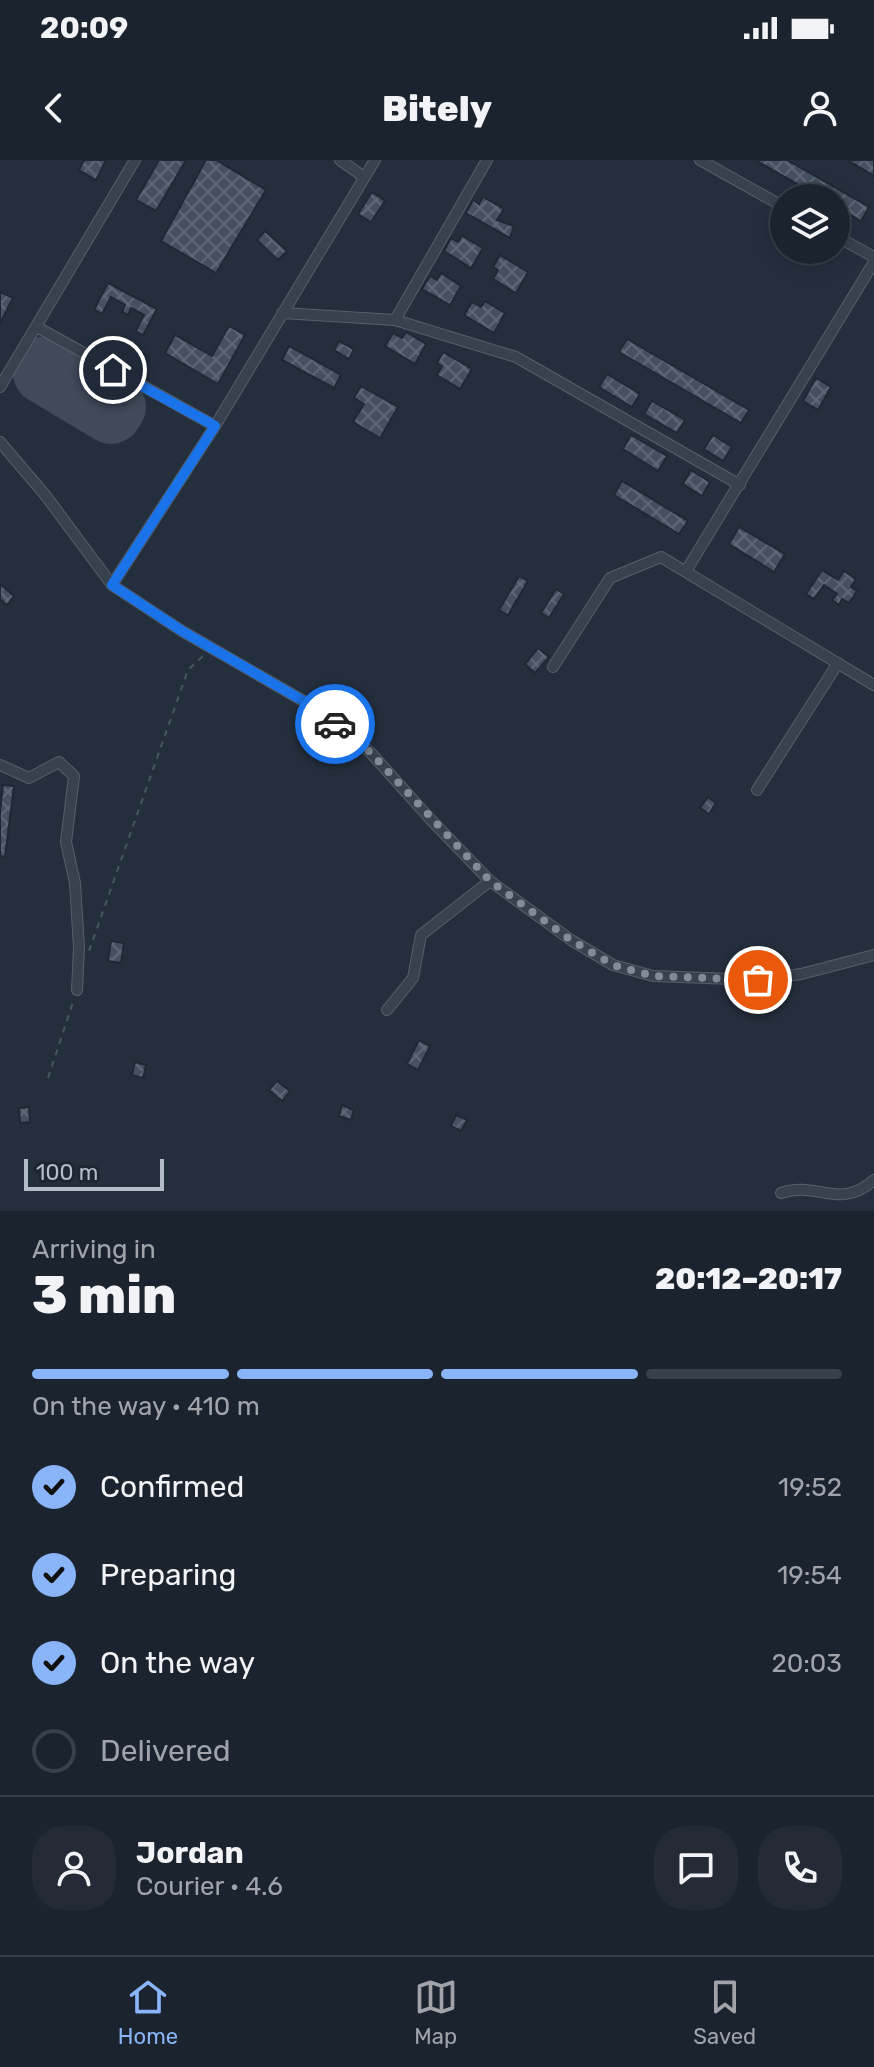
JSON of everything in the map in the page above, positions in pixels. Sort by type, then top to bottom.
[{"type":"street","points":[[0,387],[135,160]]},
{"type":"street","points":[[340,160],[364,177]]},
{"type":"street","points":[[112,585],[215,426],[375,160]]},
{"type":"street","points":[[395,320],[487,160]]},
{"type":"street","points":[[700,160],[770,199]]},
{"type":"street","points":[[686,571],[874,260],[850,245]]},
{"type":"street","points":[[282,313],[395,320],[516,357],[740,485]]},
{"type":"street","points":[[37,327],[215,426]]},
{"type":"street","points":[[0,442],[46,496],[112,585],[314,707],[370,752],[490,881],[571,940],[613,965],[653,976],[758,980],[801,974],[874,955]]},
{"type":"street","points":[[553,667],[610,578],[661,557],[874,685]]},
{"type":"street","points":[[757,790],[838,663]]},
{"type":"street","points":[[0,765],[29,778],[59,762],[74,776],[66,842],[75,883],[79,948],[77,990]]},
{"type":"street","points":[[387,1010],[413,978],[421,935],[490,881]]},
{"type":"street","points":[[781,1193],[798,1188],[838,1197],[868,1187],[874,1180]]},
{"type":"path","points":[[90,951],[188,670],[212,648]]},
{"type":"path","points":[[48,1078],[77,990]]},
{"type":"building","points":[[84,160],[106,160],[96,180],[79,170]]},
{"type":"building","points":[[159,160],[186,160],[156,211],[136,200]]},
{"type":"building","points":[[206,160],[216,160],[266,190],[216,273],[161,241]]},
{"type":"building","points":[[755,160],[787,160],[829,184],[797,184]]},
{"type":"building","points":[[847,160],[874,160],[874,176]]},
{"type":"building","points":[[372,192],[385,201],[371,222],[358,214]]},
{"type":"building","points":[[850,196],[869,207],[861,221],[850,214]]},
{"type":"building","points":[[483,197],[504,209],[497,220],[514,226],[510,238],[466,213],[473,200],[479,204]]},
{"type":"building","points":[[265,231],[287,251],[278,260],[257,240]]},
{"type":"building","points":[[462,236],[483,248],[471,268],[444,251],[451,238],[458,242]]},
{"type":"building","points":[[500,255],[528,272],[516,293],[493,279],[498,270],[493,267]]},
{"type":"building","points":[[441,273],[461,286],[450,305],[422,289],[430,276],[437,280]]},
{"type":"building","points":[[108,283],[157,309],[143,335],[136,331],[144,315],[131,308],[128,315],[122,312],[125,305],[111,297],[102,314],[94,310]]},
{"type":"building","points":[[0,292],[13,298],[0,323]]},
{"type":"building","points":[[485,301],[505,313],[494,333],[464,315],[472,302],[481,307]]},
{"type":"building","points":[[229,326],[245,335],[218,384],[165,353],[175,335],[212,356]]},
{"type":"building","points":[[406,332],[426,344],[415,364],[385,346],[393,333],[402,338]]},
{"type":"building","points":[[627,339],[749,410],[741,423],[619,352]]},
{"type":"building","points":[[339,341],[354,349],[349,359],[334,350]]},
{"type":"building","points":[[289,346],[341,375],[334,388],[282,360]]},
{"type":"building","points":[[443,352],[472,369],[460,389],[437,375],[442,366],[437,363]]},
{"type":"building","points":[[607,374],[640,394],[632,407],[599,387]]},
{"type":"building","points":[[816,378],[831,387],[818,410],[803,401]]},
{"type":"building","points":[[361,386],[398,407],[380,438],[353,422],[364,404],[354,398]]},
{"type":"building","points":[[652,401],[685,420],[677,433],[644,414]]},
{"type":"building","points":[[631,435],[667,456],[658,471],[623,449]]},
{"type":"building","points":[[713,435],[732,447],[723,461],[704,449]]},
{"type":"building","points":[[691,470],[710,482],[702,496],[683,484]]},
{"type":"building","points":[[622,481],[688,521],[679,534],[614,495]]},
{"type":"building","points":[[739,527],[785,554],[774,572],[729,544]]},
{"type":"building","points":[[822,570],[838,580],[844,571],[856,579],[851,587],[857,591],[849,603],[842,599],[839,605],[832,600],[837,594],[824,585],[814,599],[806,594]]},
{"type":"building","points":[[519,576],[528,581],[508,615],[499,610]]},
{"type":"building","points":[[0,584],[14,596],[7,605],[0,599]]},
{"type":"building","points":[[556,589],[564,594],[549,618],[541,613]]},
{"type":"building","points":[[538,648],[549,657],[535,673],[525,664]]},
{"type":"building","points":[[3,785],[14,786],[5,857],[0,856]]},
{"type":"building","points":[[708,797],[716,803],[709,814],[700,808]]},
{"type":"building","points":[[111,941],[124,943],[121,963],[108,961]]},
{"type":"building","points":[[419,1040],[430,1046],[418,1070],[407,1064]]},
{"type":"building","points":[[135,1062],[146,1065],[143,1078],[132,1075]]},
{"type":"building","points":[[277,1081],[290,1091],[282,1101],[269,1090]]},
{"type":"building","points":[[342,1105],[354,1110],[351,1120],[339,1116]]},
{"type":"building","points":[[29,1107],[30,1122],[20,1123],[19,1108]]},
{"type":"building","points":[[456,1115],[467,1120],[461,1131],[451,1126]]},
{"type":"runway","points":[[47,367],[115,407],[111,413],[44,373],[47,367]]},
{"type":"way so far","points":[[335,724],[370,752],[490,881],[571,940],[613,965],[653,976],[758,980]]},
{"type":"route","points":[[113,370],[215,426],[112,585],[182,631],[314,707],[335,724]]}]
